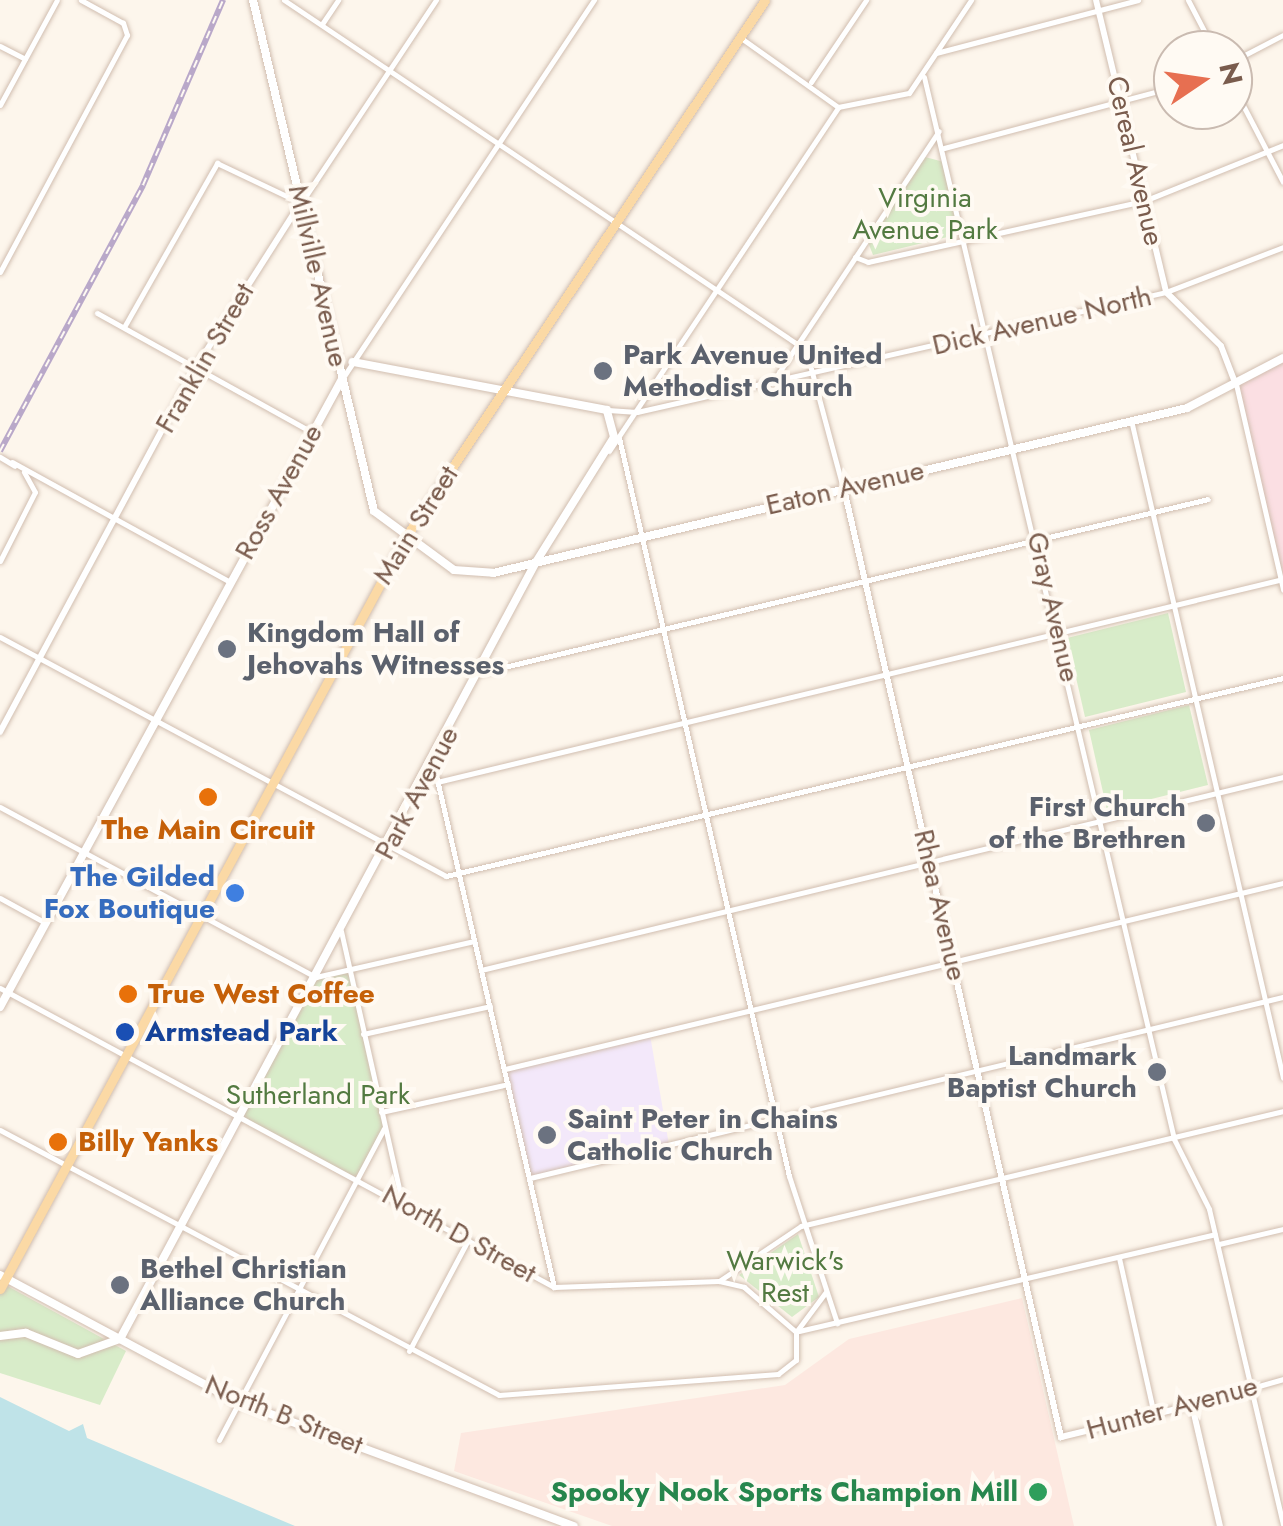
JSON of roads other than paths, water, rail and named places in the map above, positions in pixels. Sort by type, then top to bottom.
[{"type":"main road","name":"Millville Avenue","points":[[253,0],[374,511],[405,538]]},
{"type":"main road","name":"Main Street","points":[[0,1288],[2,1276],[66,1166],[405,538],[765,0]]},
{"type":"main road","name":"Eaton Avenue","points":[[405,538],[459,571],[536,562],[1188,408],[1283,358]]},
{"type":"main road","name":"Dick Avenue North","points":[[352,362],[606,410]]},
{"type":"main road","name":"Ross Avenue","points":[[0,1007],[4,990],[342,379]]},
{"type":"main road","points":[[606,410],[610,452]]},
{"type":"main road","name":"Park Avenue","points":[[120,1339],[388,848],[536,562],[610,452]]},
{"type":"main road","name":"North B Street","points":[[2,1276],[238,1402],[574,1526]]},
{"type":"main road","points":[[0,1336],[26,1332],[78,1354],[120,1339]]},
{"type":"street","points":[[0,105],[57,0]]},
{"type":"street","points":[[0,272],[2,261],[128,28],[82,0]]},
{"type":"street","points":[[284,0],[795,343],[817,373]]},
{"type":"street","points":[[322,24],[338,0]]},
{"type":"street","name":"Franklin Street","points":[[0,732],[196,367],[436,0]]},
{"type":"street","name":"Ross Avenue","points":[[342,379],[594,0]]},
{"type":"street","points":[[810,82],[866,0]]},
{"type":"street","points":[[741,38],[810,82],[838,106],[909,92],[924,77],[932,53],[971,0]]},
{"type":"street","name":"Cereal Avenue","points":[[1096,0],[1166,292]]},
{"type":"street","points":[[932,53],[1100,16],[1138,0]]},
{"type":"street","points":[[1188,0],[1204,30]]},
{"type":"street","points":[[1253,50],[1283,35]]},
{"type":"street","points":[[0,46],[25,60]]},
{"type":"street","name":"Gray Avenue","points":[[924,77],[1038,540],[1174,1139],[1218,1244],[1283,1524]]},
{"type":"street","points":[[944,148],[1123,106],[1153,95]]},
{"type":"street","name":"Park Avenue","points":[[610,452],[838,106]]},
{"type":"street","points":[[1253,125],[1283,182]]},
{"type":"street","points":[[772,383],[939,131]]},
{"type":"street","points":[[855,257],[966,241],[1144,201],[1283,145]]},
{"type":"street","points":[[124,327],[217,163],[300,204]]},
{"type":"street","name":"Dick Avenue North","points":[[606,410],[637,412],[1166,292],[1283,246]]},
{"type":"street","points":[[1166,292],[1221,346],[1236,383],[1283,590]]},
{"type":"street","points":[[97,313],[312,432]]},
{"type":"street","name":"Rhea Avenue","points":[[817,373],[1062,1437]]},
{"type":"street","points":[[1131,420],[1283,1078]]},
{"type":"street","points":[[619,438],[801,1226],[836,1323]]},
{"type":"street","points":[[0,457],[33,482],[0,561]]},
{"type":"street","points":[[12,462],[230,582]]},
{"type":"street","points":[[479,673],[664,632],[1208,499]]},
{"type":"street","points":[[437,782],[1282,580]]},
{"type":"street","points":[[0,637],[437,874],[459,874],[1283,678]]},
{"type":"street","points":[[433,762],[554,1287]]},
{"type":"street","points":[[481,970],[1283,777]]},
{"type":"street","points":[[0,806],[316,976],[474,941]]},
{"type":"street","points":[[505,1069],[1283,883]]},
{"type":"street","points":[[0,898],[44,922]]},
{"type":"street","points":[[341,931],[402,1202]]},
{"type":"street","name":"North D Street","points":[[4,990],[554,1287],[720,1281],[744,1287],[796,1332]]},
{"type":"street","points":[[530,1178],[978,1070],[1150,1033],[1283,997]]},
{"type":"street","points":[[363,1034],[490,1006]]},
{"type":"street","points":[[380,1112],[508,1084]]},
{"type":"street","points":[[720,1281],[801,1226],[1283,1111]]},
{"type":"street","points":[[218,1440],[384,1129]]},
{"type":"street","points":[[0,1130],[490,1393],[534,1396],[752,1382],[790,1368],[796,1332],[824,1292]]},
{"type":"street","points":[[1218,1244],[1283,1229]]},
{"type":"street","points":[[796,1332],[1215,1234]]},
{"type":"street","points":[[409,1351],[468,1240]]},
{"type":"street","points":[[1118,1258],[1154,1414]]},
{"type":"street","name":"Hunter Avenue","points":[[1062,1437],[1283,1379]]},
{"type":"street","points":[[1192,1405],[1220,1526]]},
{"type":"water","points":[[0,1397],[69,1431],[83,1424],[87,1438],[295,1526],[0,1526]]},
{"type":"railway","points":[[0,451],[143,185],[223,0]]},
{"type":"place","name":"Park Avenue United Methodist Church","points":[[603,371]]},
{"type":"place","name":"Kingdom Hall of Jehovahs Witnesses","points":[[227,649]]},
{"type":"place","name":"The Main Circuit","points":[[208,797]]},
{"type":"place","name":"First Church of the Brethren","points":[[1206,823]]},
{"type":"place","name":"The Gilded Fox Boutique","points":[[235,893]]},
{"type":"place","name":"True West Coffee","points":[[128,994]]},
{"type":"place","name":"Armstead Park","points":[[125,1032]]},
{"type":"place","name":"Landmark Baptist Church","points":[[1157,1072]]},
{"type":"place","name":"Saint Peter in Chains Catholic Church","points":[[547,1135]]},
{"type":"place","name":"Billy Yanks","points":[[58,1142]]},
{"type":"place","name":"Bethel Christian Alliance Church","points":[[120,1285]]},
{"type":"place","name":"Spooky Nook Sports Champion Mill","points":[[1038,1492]]},
{"type":"park label","name":"Virginia Avenue Park","points":[[925,214]]},
{"type":"park label","name":"Sutherland Park","points":[[318,1095]]},
{"type":"park label","name":"Warwick's Rest","points":[[785,1277]]}]
